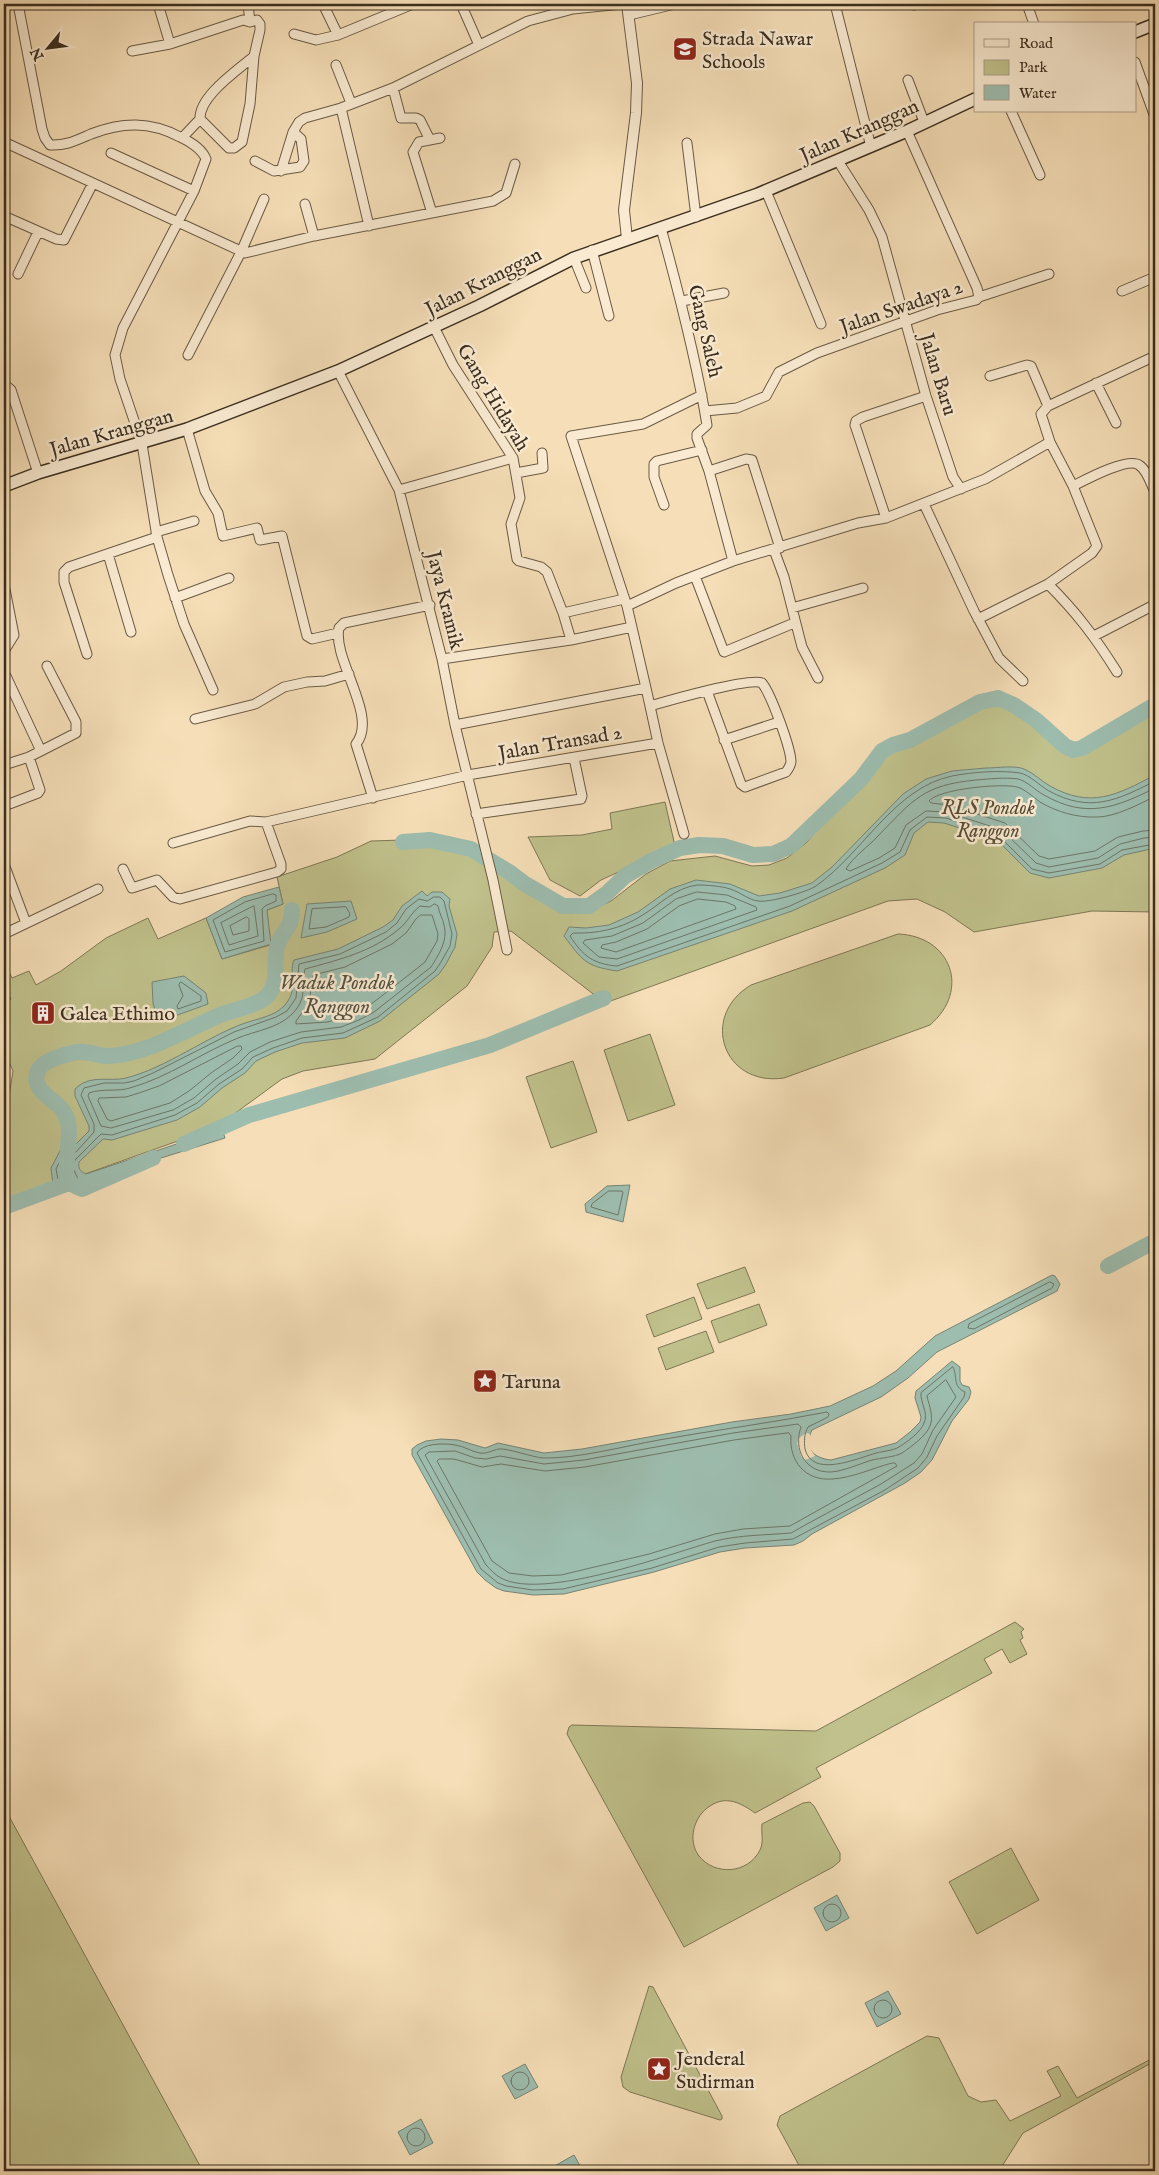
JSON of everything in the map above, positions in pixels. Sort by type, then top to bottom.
[{"type":"main road","points":[[1136,32],[1155,24]]},
{"type":"main road","name":"Jalan Kranggan","points":[[4,486],[38,473],[142,444],[187,429],[338,371],[434,327],[592,250],[696,217],[766,191],[871,147],[974,99]]},
{"type":"street","points":[[18,4],[42,129],[50,145],[58,146],[74,142],[91,134],[128,124],[144,124],[157,127],[182,138],[202,152],[206,159],[194,191],[123,328],[115,355],[120,379],[142,444],[157,534],[175,598],[213,690]]},
{"type":"street","points":[[158,4],[170,44]]},
{"type":"street","points":[[248,4],[250,22]]},
{"type":"street","points":[[323,4],[338,35]]},
{"type":"street","points":[[294,34],[316,40],[338,35],[413,4]]},
{"type":"street","points":[[461,4],[479,44]]},
{"type":"street","points":[[281,171],[293,132],[299,122],[305,118],[341,108],[393,88],[528,20],[573,9],[622,4]]},
{"type":"street","points":[[627,4],[637,83],[636,113],[624,210],[627,239]]},
{"type":"street","points":[[629,15],[675,4]]},
{"type":"street","points":[[834,4],[871,147]]},
{"type":"street","points":[[1027,4],[1033,22]]},
{"type":"street","points":[[132,51],[170,44],[243,20],[250,22],[257,20],[260,24],[254,56],[250,104],[242,142],[234,148],[229,148],[200,119]]},
{"type":"street","points":[[182,138],[200,119],[200,112],[204,102],[254,56]]},
{"type":"street","points":[[336,65],[351,103]]},
{"type":"street","points":[[1136,65],[1155,117]]},
{"type":"street","points":[[908,80],[924,122]]},
{"type":"street","points":[[393,88],[401,118],[416,118],[420,120],[430,140]]},
{"type":"street","points":[[341,108],[369,226]]},
{"type":"street","points":[[1011,112],[1040,175]]},
{"type":"street","name":"Jalan Swadaya 2","points":[[705,411],[737,408],[766,396],[779,372],[817,353],[937,310],[976,300],[979,297],[977,288],[907,131]]},
{"type":"street","points":[[255,161],[269,169],[281,171],[300,167],[304,161],[301,139],[293,132]]},
{"type":"street","points":[[432,213],[413,152],[418,142],[440,138]]},
{"type":"street","points":[[4,142],[240,252],[254,252],[314,236],[493,200],[506,193],[515,164]]},
{"type":"street","points":[[688,142],[696,217]]},
{"type":"street","points":[[111,153],[194,191]]},
{"type":"street","name":"Jalan Baru","points":[[838,161],[869,210],[882,237],[926,396],[953,477],[961,489]]},
{"type":"street","points":[[4,216],[56,240],[64,240],[93,183]]},
{"type":"street","points":[[766,191],[821,324]]},
{"type":"street","points":[[188,355],[240,252],[264,199]]},
{"type":"street","points":[[305,204],[314,236]]},
{"type":"street","name":"Gang Saleh","points":[[625,602],[571,436],[643,424],[702,395],[682,301],[661,228]]},
{"type":"street","points":[[18,274],[38,232]]},
{"type":"street","points":[[592,250],[609,316]]},
{"type":"street","points":[[574,258],[586,288]]},
{"type":"street","points":[[979,297],[1049,274]]},
{"type":"street","points":[[1122,291],[1155,278]]},
{"type":"street","points":[[682,301],[724,293]]},
{"type":"street","name":"Gang Hidayah","points":[[434,327],[453,365],[513,458],[520,498],[511,524],[517,559],[519,562],[541,567],[547,572],[563,613],[570,640]]},
{"type":"street","points":[[978,619],[1048,584],[1097,548],[1095,538],[1073,486],[1050,442],[1041,414],[1048,406],[1155,356]]},
{"type":"street","points":[[990,376],[1027,365],[1031,366],[1048,406]]},
{"type":"street","name":"Jaya Kramik","points":[[338,371],[400,490],[430,606],[455,724],[491,868],[507,950]]},
{"type":"street","points":[[1096,383],[1116,423]]},
{"type":"street","points":[[4,384],[11,390],[38,473]]},
{"type":"street","points":[[702,395],[707,425],[697,434],[734,561]]},
{"type":"street","points":[[886,518],[855,425],[856,421],[926,396]]},
{"type":"street","points":[[187,429],[205,491],[218,513],[223,536],[257,528],[260,540],[282,536],[307,636],[312,638],[338,633]]},
{"type":"street","points":[[563,613],[625,602],[734,561],[858,523],[886,518],[985,479],[1050,442]]},
{"type":"street","points":[[664,505],[654,476],[654,464],[657,461],[702,450]]},
{"type":"street","points":[[516,473],[543,468],[542,453]]},
{"type":"street","points":[[400,490],[513,458]]},
{"type":"street","points":[[709,471],[746,459],[752,460],[777,549],[794,623],[802,647],[818,678]]},
{"type":"street","points":[[1073,486],[1100,473],[1130,462],[1137,463],[1142,467],[1155,492]]},
{"type":"street","points":[[924,504],[978,619],[999,658],[1023,681]]},
{"type":"street","points":[[87,654],[63,575],[69,567],[194,521]]},
{"type":"street","points":[[108,554],[131,632]]},
{"type":"street","points":[[695,576],[724,652],[794,623]]},
{"type":"street","points":[[175,598],[229,578]]},
{"type":"street","points":[[4,584],[14,629],[11,642],[4,651]]},
{"type":"street","points":[[1048,584],[1070,605],[1094,636],[1117,672]]},
{"type":"street","points":[[792,608],[863,588]]},
{"type":"street","points":[[625,602],[658,743],[684,834]]},
{"type":"street","points":[[373,798],[356,744],[361,737],[363,727],[358,701],[339,648],[339,628],[344,623],[430,606]]},
{"type":"street","points":[[1094,636],[1152,606]]},
{"type":"street","points":[[442,660],[570,640],[632,627]]},
{"type":"street","points":[[4,765],[29,757],[74,735],[77,730],[47,666]]},
{"type":"street","points":[[195,719],[255,704],[284,687],[349,674]]},
{"type":"street","points":[[6,676],[41,751]]},
{"type":"street","points":[[650,706],[707,691],[759,681],[765,686],[791,759],[786,772],[746,787],[739,780],[707,691]]},
{"type":"street","points":[[455,724],[646,688]]},
{"type":"street","points":[[724,740],[779,722]]},
{"type":"street","name":"Jalan Transad 2","points":[[173,842],[250,822],[266,822],[468,775],[658,743]]},
{"type":"street","points":[[4,806],[38,793],[40,790],[29,757]]},
{"type":"street","points":[[476,814],[580,799],[582,796],[574,758]]},
{"type":"street","points":[[123,869],[132,888],[157,880],[173,897],[180,899],[277,872],[281,868],[281,864],[266,822]]},
{"type":"street","points":[[4,864],[26,923]]},
{"type":"street","points":[[4,934],[98,889]]},
{"type":"green space","name":"RLS Pondok Ranggon","points":[[998,703],[1046,732],[1062,748],[1072,754],[1084,752],[1155,712],[1155,912],[1092,911],[974,932],[945,912],[917,899],[888,901],[605,1003],[511,931],[494,932],[492,947],[467,986],[375,1059],[303,1071],[282,1079],[230,1117],[206,1131],[54,1185],[46,1191],[4,1206],[4,1102],[9,1096],[13,1071],[4,1050],[4,1003],[11,999],[4,985],[4,961],[12,978],[29,971],[36,985],[61,971],[106,938],[148,918],[158,939],[206,918],[222,959],[270,945],[267,910],[283,904],[277,877],[337,857],[371,841],[403,840],[405,848],[437,844],[469,852],[564,911],[575,912],[596,908],[611,901],[646,874],[670,861],[715,856],[752,866],[769,865],[787,858],[806,843],[882,756],[928,736],[976,709]]},
{"type":"green space","points":[[665,802],[675,846],[601,880],[580,896],[550,880],[528,837],[582,835],[612,829],[610,813]]},
{"type":"green space","points":[[898,934],[916,937],[931,944],[942,954],[949,967],[952,981],[950,996],[943,1011],[930,1025],[784,1078],[763,1078],[746,1072],[733,1061],[725,1046],[723,1030],[726,1014],[735,998],[751,985]]},
{"type":"green space","points":[[650,1034],[675,1105],[628,1121],[604,1050]]},
{"type":"green space","points":[[573,1061],[597,1132],[551,1148],[526,1077]]},
{"type":"green space","points":[[745,1267],[755,1292],[707,1309],[697,1284]]},
{"type":"green space","points":[[694,1297],[702,1319],[654,1337],[646,1315]]},
{"type":"green space","points":[[759,1304],[767,1325],[719,1343],[711,1321]]},
{"type":"green space","points":[[706,1331],[714,1352],[666,1370],[658,1348]]},
{"type":"green space","points":[[1015,1622],[1024,1629],[1021,1632],[1023,1638],[1020,1640],[1027,1654],[1010,1663],[1002,1649],[984,1659],[992,1673],[816,1768],[821,1777],[755,1813],[739,1803],[728,1801],[716,1803],[704,1810],[696,1822],[693,1843],[699,1856],[714,1867],[731,1870],[748,1864],[760,1850],[762,1824],[803,1803],[810,1802],[840,1853],[840,1861],[833,1867],[684,1947],[567,1734],[569,1727],[572,1725],[816,1731]]},
{"type":"green space","points":[[4,1807],[199,2164],[203,2171],[4,2171]]},
{"type":"green space","points":[[1011,1848],[1039,1900],[977,1934],[949,1882]]},
{"type":"green space","points":[[649,1986],[653,1987],[722,2119],[720,2120],[630,2092],[623,2087],[621,2077]]},
{"type":"green space","points":[[927,2036],[939,2038],[968,2096],[981,2102],[996,2100],[1010,2121],[1061,2096],[1047,2071],[1058,2066],[1077,2098],[1155,2057],[1155,2061],[1023,2133],[999,2171],[802,2171],[777,2125],[780,2116]]},
{"type":"water","points":[[1011,767],[1024,769],[1050,786],[1065,793],[1091,798],[1104,797],[1116,793],[1155,775],[1155,848],[1124,855],[1102,868],[1049,878],[1030,873],[997,840],[944,823],[928,822],[914,833],[905,855],[885,868],[792,911],[617,971],[598,967],[586,961],[564,936],[569,927],[586,928],[609,925],[638,912],[670,889],[696,880],[730,884],[759,896],[780,893],[812,883],[832,867],[903,794],[926,779],[952,771]]},
{"type":"water","points":[[279,887],[283,904],[267,910],[271,944],[222,959],[206,918],[243,897]]},
{"type":"water","name":"Waduk Pondok Ranggon","points":[[422,891],[427,896],[432,892],[442,892],[450,899],[449,906],[457,934],[455,947],[439,974],[380,1021],[345,1038],[302,1043],[256,1061],[245,1073],[222,1088],[200,1107],[177,1120],[112,1140],[103,1139],[79,1162],[79,1168],[86,1174],[222,1129],[225,1138],[81,1183],[29,1204],[27,1199],[46,1191],[53,1185],[51,1168],[63,1145],[72,1148],[89,1131],[89,1126],[75,1096],[75,1089],[81,1084],[93,1080],[126,1078],[141,1073],[171,1060],[230,1029],[275,1013],[283,1007],[291,995],[294,960],[338,949],[383,927],[393,920],[402,906]]},
{"type":"water","points":[[351,901],[357,919],[327,932],[301,938],[307,904]]},
{"type":"water","points":[[184,976],[206,993],[208,1004],[172,1017],[157,1017],[153,1003],[152,982]]},
{"type":"water","points":[[630,1185],[623,1222],[586,1212],[585,1204],[607,1186]]},
{"type":"water","points":[[1052,1275],[1055,1276],[1060,1284],[1057,1291],[937,1352],[908,1378],[881,1397],[812,1430],[809,1436],[811,1451],[819,1457],[831,1460],[896,1443],[920,1422],[921,1417],[915,1398],[916,1391],[952,1361],[960,1367],[960,1381],[962,1385],[969,1387],[971,1392],[969,1399],[952,1421],[932,1460],[921,1472],[905,1483],[794,1545],[745,1548],[720,1552],[654,1572],[564,1594],[533,1595],[504,1591],[496,1588],[477,1572],[412,1455],[412,1449],[417,1445],[426,1441],[441,1439],[458,1440],[485,1448],[498,1443],[544,1453],[582,1449],[830,1406],[873,1386],[896,1371],[935,1336]]},
{"type":"water","points":[[837,1895],[849,1918],[826,1931],[814,1908]]},
{"type":"water","points":[[888,1991],[901,2014],[877,2027],[865,2003]]},
{"type":"water","points":[[525,2064],[538,2087],[515,2099],[502,2076]]},
{"type":"water","points":[[421,2119],[433,2143],[410,2155],[398,2132]]},
{"type":"water","points":[[574,2155],[583,2171],[553,2171],[551,2168]]},
{"type":"pier","points":[[806,1433],[810,1434],[811,1450],[815,1456],[805,1460],[801,1456],[797,1443],[799,1438]]},
{"type":"waterway","points":[[403,842],[430,840],[471,849],[563,906],[589,906],[606,894],[625,876],[651,861],[680,848],[699,845],[723,846],[753,855],[773,854],[791,846],[861,779],[882,751],[893,745],[910,740],[980,702],[998,698],[1014,705],[1036,720],[1065,746],[1073,750],[1082,748],[1155,705]]},
{"type":"waterway","points":[[67,1167],[69,1126],[62,1109],[38,1086],[36,1080],[37,1073],[42,1065],[77,1052],[109,1056],[139,1051],[168,1040],[223,1014],[253,1005],[263,999],[268,995],[274,983],[276,950],[280,939],[289,926],[292,910]]},
{"type":"waterway","points":[[184,1144],[249,1115],[490,1045],[604,998]]},
{"type":"waterway","points":[[4,1207],[69,1183],[82,1189],[153,1158]]},
{"type":"waterway","points":[[1108,1266],[1155,1241]]},
{"type":"place","name":"Strada Nawar Schools","points":[[685,49]]},
{"type":"place","name":"Galea Ethimo","points":[[43,1013]]},
{"type":"place","name":"Taruna","points":[[485,1381]]},
{"type":"place","name":"Jenderal Sudirman","points":[[659,2069]]}]
